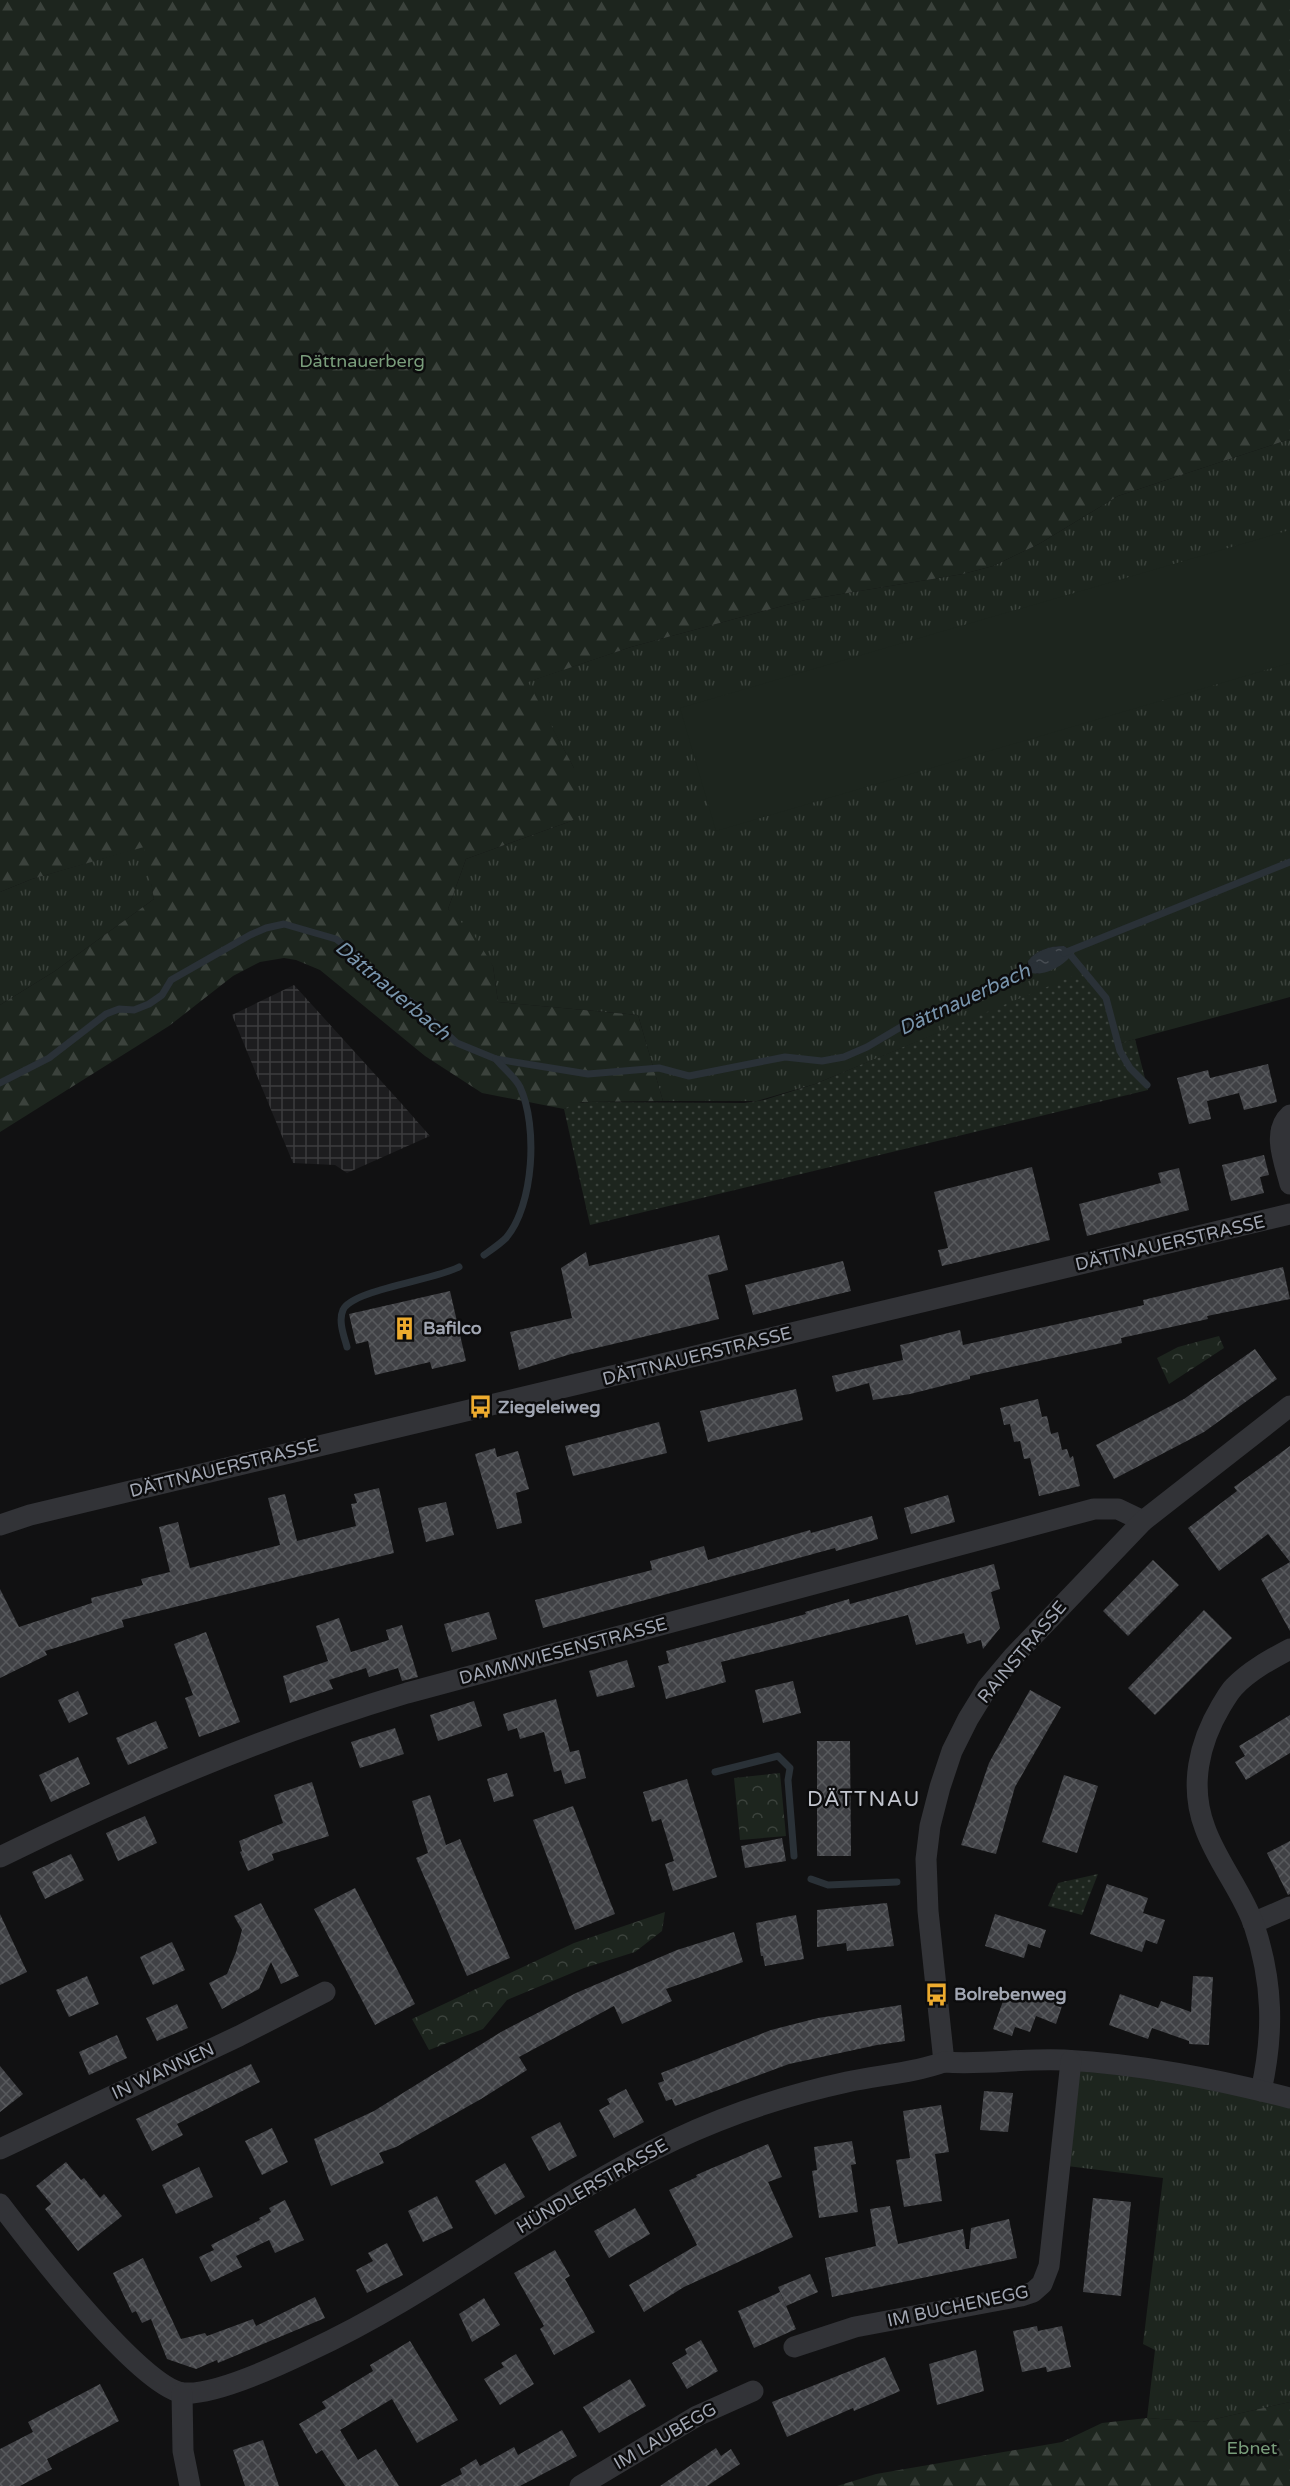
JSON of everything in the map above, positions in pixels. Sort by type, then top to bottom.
[{"type":"street","points":[[1290,1115],[1282,1125],[1281,1138],[1290,1184]]},
{"type":"street","name":"DÄTTNAUERSTRASSE","points":[[0,1525],[30,1515],[403,1425],[547,1393],[1290,1214]]},
{"type":"street","name":"RAINSTRASSE","points":[[944,2062],[928,1911],[926,1859],[934,1806],[950,1759],[968,1719],[998,1675],[1071,1594],[1143,1521],[1290,1406]]},
{"type":"street","name":"DAMMWIESENSTRASSE","points":[[0,1857],[125,1798],[209,1763],[311,1723],[407,1693],[1094,1509],[1118,1509],[1143,1521]]},
{"type":"street","points":[[1261,2091],[1270,2041],[1271,1999],[1264,1959],[1253,1923],[1204,1826],[1196,1790],[1198,1760],[1210,1725],[1233,1688],[1290,1649]]},
{"type":"street","points":[[1253,1923],[1290,1907]]},
{"type":"street","name":"IN WANNEN","points":[[0,2149],[239,2036],[325,1992]]},
{"type":"street","name":"HÜNDLERSTRASSE","points":[[182,2393],[260,2374],[336,2339],[554,2206],[644,2156],[699,2128],[804,2092],[930,2067],[944,2062],[1071,2061],[1162,2070],[1290,2098]]},
{"type":"street","name":"IM BUCHENEGG","points":[[794,2347],[847,2329],[1021,2296],[1038,2288],[1049,2266],[1071,2061]]},
{"type":"street","points":[[0,2204],[106,2333],[155,2380],[182,2393],[183,2451],[190,2486]]},
{"type":"street","name":"IM LAUBEGG","points":[[580,2486],[697,2416],[753,2391]]},
{"type":"shaded area","points":[[294,985],[430,1136],[347,1173],[335,1165],[293,1163],[232,1015]]},
{"type":"green space","name":"Dättnauerberg","points":[[0,0],[1290,0],[1290,439],[1118,496],[1039,544],[993,566],[963,574],[805,600],[631,647],[528,682],[574,768],[574,820],[466,859],[448,909],[474,935],[493,966],[498,1002],[638,1015],[663,1101],[582,1102],[564,1109],[482,1093],[425,1056],[320,970],[296,960],[284,958],[260,962],[233,976],[169,1026],[0,1132],[0,1005],[55,971],[154,899],[144,847],[32,879],[0,892]]},
{"type":"green space","points":[[1290,439],[1290,997],[1117,1044],[1106,998],[1085,972],[815,1084],[757,1101],[663,1101],[638,1015],[498,1002],[493,966],[448,909],[466,859],[574,820],[574,768],[527,682],[631,647],[805,600],[963,574],[993,566],[1039,544],[1118,496]],"holes":[[[1064,946],[1073,952],[1061,964],[1037,974],[1027,964],[1033,956],[1048,948]]]},
{"type":"green space","points":[[1290,530],[1290,663],[716,831],[680,708]]},
{"type":"green space","points":[[145,846],[154,899],[55,971],[0,1005],[0,892],[32,879]]},
{"type":"green space","points":[[1085,971],[1111,1007],[1117,1044],[1135,1039],[1148,1090],[590,1225],[564,1109],[576,1103],[591,1102],[744,1103],[764,1100],[815,1084]]},
{"type":"green space","points":[[1219,1336],[1224,1348],[1169,1384],[1157,1358],[1178,1347]]},
{"type":"green space","points":[[780,1773],[786,1836],[740,1840],[734,1778]]},
{"type":"green space","points":[[1098,1874],[1082,1915],[1048,1906],[1058,1883]]},
{"type":"green space","points":[[665,1912],[662,1931],[635,1952],[584,1968],[507,2000],[483,2029],[429,2050],[412,2019],[574,1943]]},
{"type":"green space","points":[[1071,2061],[1290,2098],[1290,2402],[1202,2422],[1147,2418],[1155,2350],[1143,2344],[1163,2178],[1059,2165]]},
{"type":"green space","name":"Ebnet","points":[[1290,2402],[1290,2486],[837,2486],[876,2474],[1062,2442],[1102,2423],[1147,2418],[1202,2422]]},
{"type":"water","points":[[1064,946],[1073,952],[1060,966],[1047,972],[1029,972],[1028,961],[1039,951]]},
{"type":"building","points":[[1268,1064],[1277,1102],[1244,1110],[1239,1093],[1207,1101],[1211,1119],[1189,1124],[1177,1078],[1208,1070],[1210,1078]]},
{"type":"building","points":[[1264,1155],[1269,1175],[1260,1177],[1264,1193],[1231,1201],[1222,1165]]},
{"type":"building","points":[[1032,1167],[1050,1240],[942,1266],[938,1250],[948,1248],[934,1192]]},
{"type":"building","points":[[1179,1168],[1189,1210],[1087,1236],[1079,1204],[1161,1183],[1158,1173]]},
{"type":"building","points":[[719,1235],[728,1270],[708,1275],[719,1319],[571,1354],[519,1370],[510,1332],[572,1318],[561,1268],[586,1252],[589,1266]]},
{"type":"building","points":[[843,1261],[851,1291],[753,1315],[745,1285]]},
{"type":"building","points":[[1283,1267],[1290,1299],[1207,1316],[1208,1319],[1121,1338],[1122,1343],[970,1376],[970,1379],[910,1394],[873,1400],[869,1383],[836,1392],[832,1376],[903,1360],[900,1345],[960,1330],[963,1345],[1144,1305],[1143,1300]]},
{"type":"building","name":"Bafilco","points":[[450,1291],[466,1361],[432,1369],[430,1362],[375,1375],[368,1341],[356,1344],[349,1314]]},
{"type":"building","points":[[1255,1349],[1277,1379],[1204,1432],[1114,1479],[1096,1445],[1184,1399]]},
{"type":"building","points":[[796,1389],[803,1420],[708,1442],[700,1411]]},
{"type":"building","points":[[1038,1399],[1042,1417],[1047,1416],[1051,1434],[1058,1432],[1062,1450],[1067,1449],[1070,1458],[1073,1456],[1080,1486],[1039,1496],[1030,1458],[1024,1459],[1020,1441],[1014,1442],[1010,1424],[1004,1425],[1000,1408]]},
{"type":"building","points":[[659,1422],[667,1453],[573,1476],[565,1446]]},
{"type":"building","points":[[1290,1446],[1290,1562],[1268,1534],[1219,1571],[1188,1528],[1237,1491],[1234,1487]]},
{"type":"building","points":[[495,1448],[497,1457],[518,1451],[529,1489],[516,1493],[522,1523],[497,1529],[475,1454]]},
{"type":"building","points":[[379,1488],[394,1553],[122,1620],[124,1627],[45,1651],[47,1655],[0,1678],[0,1589],[19,1627],[92,1603],[91,1598],[143,1585],[141,1579],[170,1572],[159,1527],[178,1522],[190,1568],[280,1545],[268,1498],[285,1494],[297,1541],[356,1526],[351,1504],[357,1503],[354,1494]]},
{"type":"building","points":[[948,1495],[955,1522],[911,1534],[904,1508]]},
{"type":"building","points":[[446,1502],[454,1535],[426,1542],[418,1508]]},
{"type":"building","points":[[872,1516],[878,1539],[836,1551],[835,1548],[543,1628],[535,1600],[652,1570],[650,1561],[704,1546],[708,1560],[810,1530],[811,1533]]},
{"type":"building","points":[[1153,1560],[1179,1585],[1128,1636],[1103,1611]]},
{"type":"building","points":[[1290,1562],[1290,1631],[1261,1579]]},
{"type":"building","points":[[994,1564],[1000,1589],[991,1592],[1000,1628],[983,1649],[981,1640],[967,1644],[964,1633],[916,1645],[908,1615],[721,1662],[726,1682],[666,1699],[658,1666],[669,1663],[666,1651],[806,1614],[805,1612],[849,1599],[850,1604]]},
{"type":"building","points":[[1204,1610],[1232,1638],[1155,1715],[1128,1688]]},
{"type":"building","points":[[489,1612],[497,1639],[452,1652],[444,1624]]},
{"type":"building","points":[[339,1618],[351,1652],[389,1640],[386,1630],[402,1625],[418,1677],[402,1681],[398,1668],[369,1677],[366,1668],[329,1680],[333,1689],[290,1703],[283,1676],[328,1661],[316,1626]]},
{"type":"building","points":[[206,1632],[240,1722],[199,1737],[185,1698],[193,1695],[174,1644]]},
{"type":"building","points":[[627,1660],[635,1687],[597,1697],[589,1671]]},
{"type":"building","points":[[793,1681],[801,1713],[763,1723],[755,1690]]},
{"type":"building","points":[[1030,1690],[1061,1707],[1015,1787],[996,1854],[961,1845],[989,1763]]},
{"type":"building","points":[[78,1691],[88,1714],[69,1723],[58,1700]]},
{"type":"building","points":[[556,1699],[570,1752],[579,1750],[586,1778],[565,1784],[561,1770],[554,1772],[544,1732],[520,1739],[517,1728],[508,1731],[503,1714]]},
{"type":"building","points":[[474,1701],[482,1726],[438,1741],[430,1715]]},
{"type":"building","points":[[1290,1715],[1290,1753],[1246,1780],[1235,1762],[1245,1756],[1239,1746]]},
{"type":"building","points":[[156,1721],[168,1748],[128,1765],[116,1738]]},
{"type":"building","points":[[395,1728],[404,1754],[360,1768],[351,1742]]},
{"type":"building","points":[[817,1741],[850,1741],[851,1856],[817,1856]]},
{"type":"building","points":[[78,1757],[90,1784],[51,1802],[39,1775]]},
{"type":"building","points":[[507,1773],[514,1796],[494,1802],[487,1779]]},
{"type":"building","points":[[1064,1775],[1098,1786],[1077,1853],[1042,1842]]},
{"type":"building","points":[[687,1779],[717,1877],[673,1891],[665,1864],[674,1861],[661,1819],[652,1822],[643,1792]]},
{"type":"building","points":[[312,1782],[329,1836],[272,1854],[274,1860],[248,1871],[240,1852],[242,1851],[239,1841],[283,1823],[274,1795]]},
{"type":"building","points":[[430,1795],[446,1845],[460,1839],[510,1958],[467,1976],[416,1858],[428,1853],[412,1801]]},
{"type":"building","points":[[573,1806],[615,1914],[575,1930],[533,1820]]},
{"type":"building","points":[[145,1816],[157,1843],[118,1861],[106,1833]]},
{"type":"building","points":[[782,1838],[786,1861],[745,1868],[741,1846]]},
{"type":"building","points":[[1290,1841],[1290,1894],[1288,1895],[1267,1853]]},
{"type":"building","points":[[71,1854],[84,1880],[45,1899],[32,1872]]},
{"type":"building","points":[[1107,1884],[1148,1898],[1143,1913],[1165,1920],[1157,1944],[1146,1940],[1142,1952],[1090,1934]]},
{"type":"building","points":[[355,1888],[415,2004],[375,2025],[314,1909]]},
{"type":"building","points":[[261,1903],[299,1976],[281,1984],[271,1962],[259,1989],[222,2009],[209,1983],[227,1974],[236,1952],[242,1930],[234,1916]]},
{"type":"building","points":[[887,1903],[894,1946],[847,1951],[846,1943],[817,1947],[817,1910]]},
{"type":"building","points":[[0,1914],[27,1972],[0,1985]]},
{"type":"building","points":[[995,1914],[1046,1930],[1040,1948],[1028,1944],[1024,1958],[985,1946]]},
{"type":"building","points":[[796,1915],[804,1959],[765,1966],[763,1956],[761,1956],[756,1923]]},
{"type":"building","points":[[734,1932],[743,1962],[666,1989],[672,2001],[622,2024],[614,2006],[519,2057],[527,2070],[396,2147],[379,2153],[384,2163],[331,2186],[314,2139],[374,2111],[501,2032],[576,1993],[677,1950]]},
{"type":"building","points":[[172,1942],[185,1970],[153,1985],[140,1957]]},
{"type":"building","points":[[87,1976],[99,2004],[69,2017],[56,1990]]},
{"type":"building","points":[[1193,1976],[1213,1977],[1209,2045],[1189,2044],[1189,2041],[1152,2028],[1148,2039],[1109,2025],[1120,1994],[1158,2008],[1161,2001],[1191,2012]]},
{"type":"building","points":[[1007,1990],[1028,1998],[1031,1991],[1063,2003],[1056,2024],[1036,2016],[1030,2032],[1015,2027],[1012,2036],[993,2029]]},
{"type":"building","points":[[177,2004],[188,2028],[157,2041],[146,2018]]},
{"type":"building","points":[[901,2005],[905,2041],[789,2064],[675,2106],[672,2099],[666,2101],[658,2083],[664,2081],[661,2073],[771,2030],[818,2018]]},
{"type":"building","points":[[117,2035],[127,2058],[89,2075],[79,2052]]},
{"type":"building","points":[[251,2064],[260,2082],[177,2124],[183,2135],[152,2151],[136,2119]]},
{"type":"building","points":[[0,2066],[23,2094],[0,2112]]},
{"type":"building","points":[[626,2089],[644,2122],[614,2138],[599,2110],[610,2104],[607,2099]]},
{"type":"building","points":[[984,2091],[1013,2093],[1008,2132],[980,2130]]},
{"type":"building","points":[[941,2105],[949,2152],[935,2154],[942,2201],[904,2207],[896,2160],[910,2158],[903,2111]]},
{"type":"building","points":[[560,2122],[577,2156],[549,2171],[531,2137]]},
{"type":"building","points":[[272,2128],[288,2162],[262,2175],[245,2141]]},
{"type":"building","points":[[852,2141],[856,2164],[851,2165],[858,2212],[819,2218],[812,2171],[817,2170],[814,2147]]},
{"type":"building","points":[[768,2144],[782,2177],[768,2182],[793,2237],[684,2287],[644,2312],[629,2285],[697,2245],[669,2190],[697,2177],[696,2175]]},
{"type":"building","points":[[66,2162],[81,2180],[84,2178],[100,2198],[104,2194],[122,2216],[78,2251],[45,2209],[51,2204],[36,2186]]},
{"type":"building","points":[[505,2163],[525,2197],[495,2215],[475,2181]]},
{"type":"building","points":[[199,2167],[213,2197],[176,2214],[162,2185]]},
{"type":"building","points":[[437,2196],[453,2228],[423,2242],[408,2211]]},
{"type":"building","points":[[1093,2198],[1131,2202],[1121,2296],[1083,2292]]},
{"type":"building","points":[[285,2200],[304,2240],[275,2253],[269,2240],[236,2256],[242,2267],[211,2282],[199,2257],[214,2250],[211,2245],[260,2220],[259,2218],[271,2212],[269,2208]]},
{"type":"building","points":[[890,2206],[898,2244],[963,2229],[966,2249],[969,2249],[971,2228],[1009,2219],[1017,2258],[832,2297],[825,2258],[876,2246],[870,2209]]},
{"type":"building","points":[[635,2208],[650,2234],[609,2258],[594,2231]]},
{"type":"building","points":[[387,2243],[403,2275],[367,2293],[356,2270],[373,2261],[368,2253]]},
{"type":"building","points":[[555,2250],[570,2276],[565,2279],[595,2332],[554,2355],[540,2329],[544,2326],[514,2273]]},
{"type":"building","points":[[143,2258],[181,2339],[205,2333],[207,2336],[253,2319],[256,2326],[315,2297],[325,2318],[218,2363],[217,2360],[196,2369],[167,2359],[151,2319],[142,2323],[136,2311],[132,2313],[113,2273]]},
{"type":"building","points":[[810,2274],[818,2292],[786,2306],[778,2287]]},
{"type":"building","points":[[780,2292],[796,2329],[754,2348],[738,2311]]},
{"type":"building","points":[[484,2298],[500,2325],[472,2342],[459,2314]]},
{"type":"building","points":[[1037,2326],[1038,2331],[1062,2326],[1071,2367],[1047,2372],[1046,2367],[1022,2372],[1013,2331]]},
{"type":"building","points":[[701,2340],[718,2371],[687,2389],[672,2363],[687,2354],[685,2349]]},
{"type":"building","points":[[410,2341],[458,2420],[417,2443],[392,2399],[340,2430],[358,2460],[376,2449],[399,2486],[345,2486],[322,2450],[316,2454],[299,2424],[326,2408],[322,2402],[373,2371],[370,2365]]},
{"type":"building","points":[[976,2350],[984,2391],[937,2405],[929,2364]]},
{"type":"building","points":[[516,2354],[534,2384],[500,2405],[484,2379],[504,2367],[501,2363]]},
{"type":"building","points":[[885,2357],[900,2391],[854,2411],[853,2408],[787,2437],[772,2402]]},
{"type":"building","points":[[630,2379],[646,2406],[599,2433],[583,2407]]},
{"type":"building","points":[[100,2384],[119,2421],[47,2459],[52,2469],[20,2486],[0,2486],[0,2449],[33,2432],[28,2422]]},
{"type":"building","points":[[562,2430],[577,2456],[520,2486],[440,2486],[462,2474],[460,2469],[476,2459],[480,2466],[514,2447],[518,2455]]},
{"type":"building","points":[[263,2440],[279,2486],[245,2486],[233,2450]]},
{"type":"building","points":[[716,2448],[721,2456],[731,2449],[740,2464],[707,2486],[660,2486]]},
{"type":"waterway","name":"Dättnauerbach","points":[[1064,953],[1290,862]]},
{"type":"waterway","name":"Dättnauerbach","points":[[0,1083],[49,1058],[106,1014],[119,1009],[134,1010],[149,1004],[162,995],[171,980],[250,935],[284,924],[336,939],[359,956],[372,976],[414,1004],[457,1043],[496,1059],[588,1074],[659,1068],[689,1076],[785,1057],[822,1061],[844,1057],[867,1047],[921,1015],[954,1004],[1035,966]]},
{"type":"waterway","points":[[1068,952],[1106,998],[1120,1051],[1130,1068],[1147,1085]]},
{"type":"waterway","points":[[484,1255],[506,1238],[515,1224],[523,1206],[530,1165],[531,1143],[526,1103],[518,1083],[496,1059]]},
{"type":"waterway","points":[[347,1347],[341,1319],[343,1310],[349,1303],[377,1291],[459,1267]]},
{"type":"waterway","points":[[715,1772],[778,1756],[790,1768],[788,1780],[794,1856]]},
{"type":"waterway","points":[[811,1879],[828,1885],[897,1882]]},
{"type":"place","name":"Bafilco","points":[[405,1328]]},
{"type":"place","name":"Ziegeleiweg","points":[[480,1407]]},
{"type":"place","name":"Bolrebenweg","points":[[936,1994]]},
{"type":"district","name":"DÄTTNAU","points":[[864,1799]]}]
